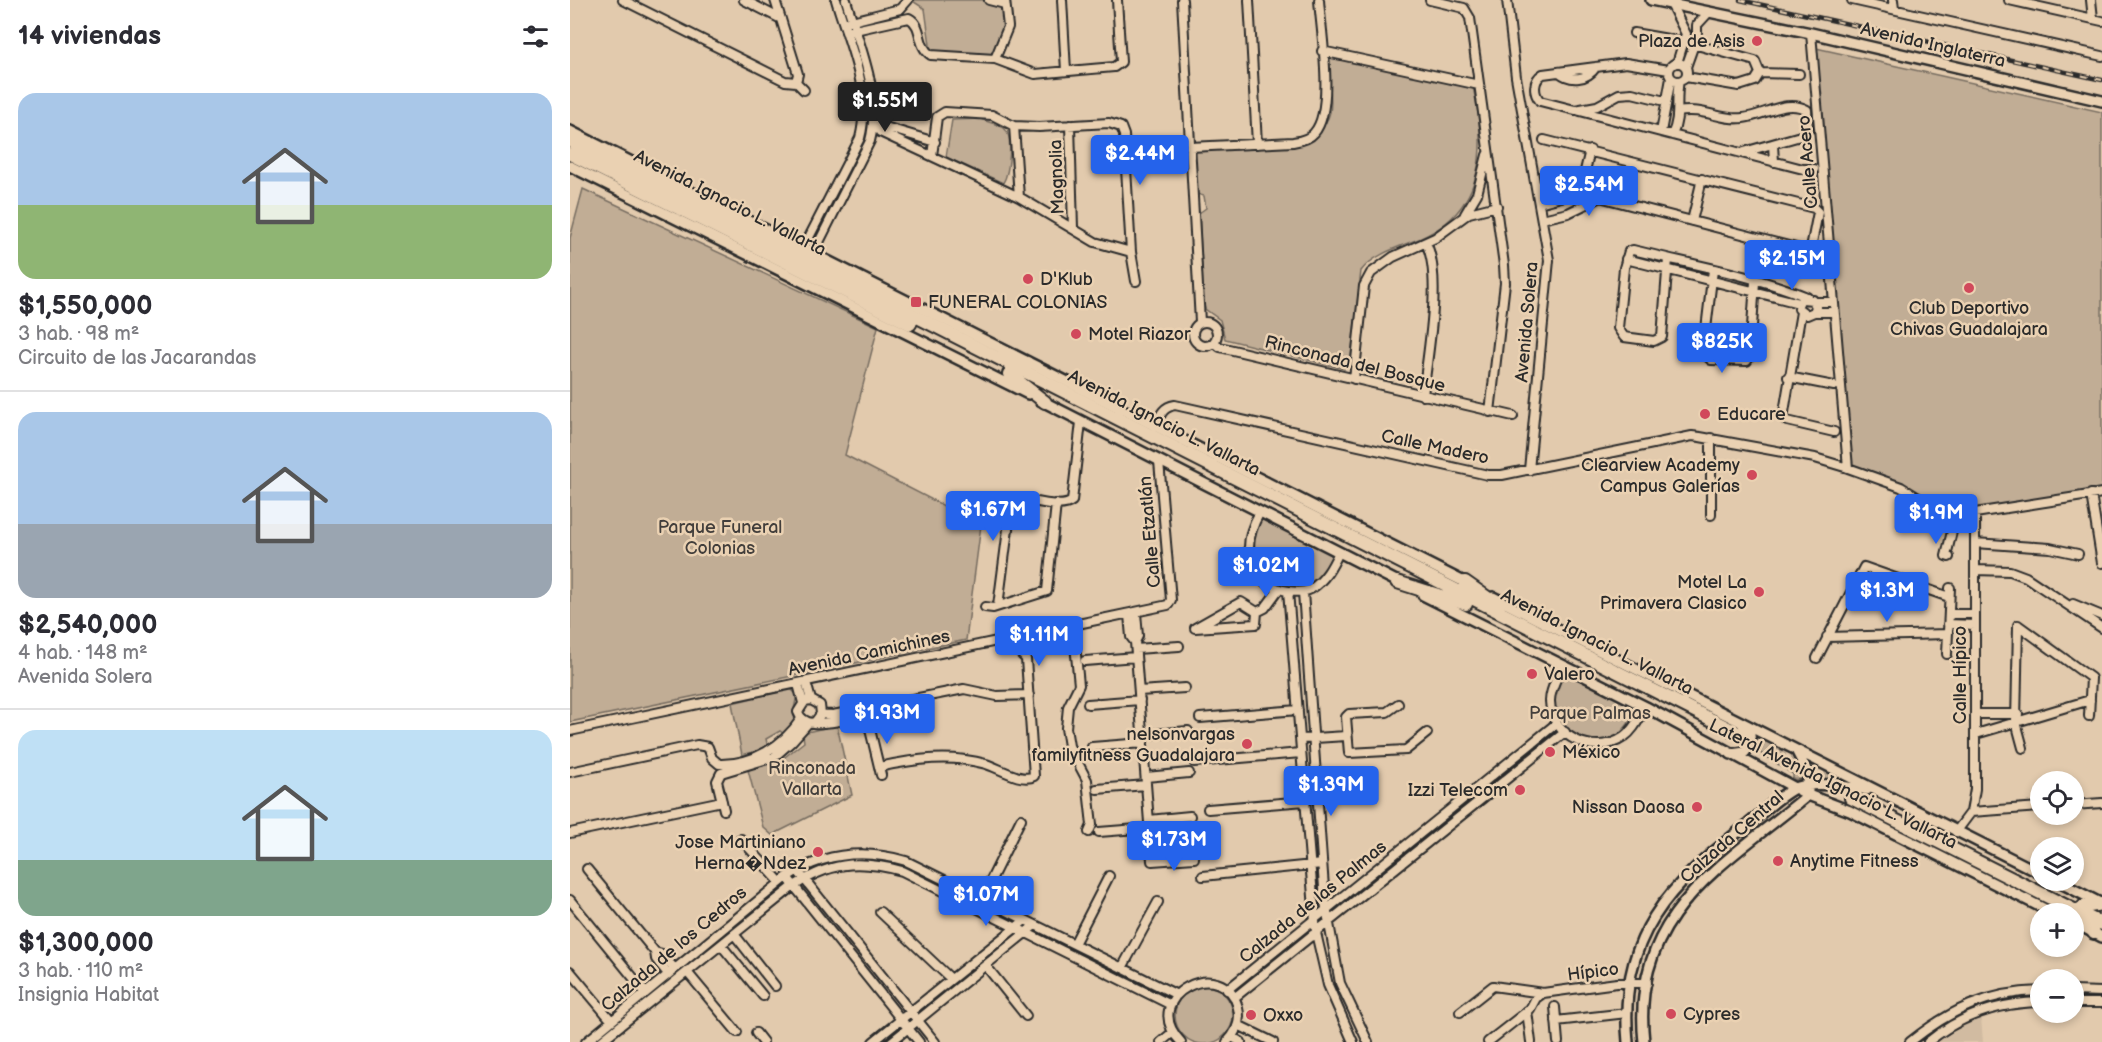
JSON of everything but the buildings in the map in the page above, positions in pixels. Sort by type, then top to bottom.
[{"type":"highway","points":[[570,136],[591,152]]},
{"type":"highway","name":"Avenida Ignacio L. Vallarta","points":[[570,141],[1741,734]]},
{"type":"highway","name":"Avenida Ignacio L. Vallarta","points":[[570,154],[1466,604],[1741,734]]},
{"type":"highway","points":[[973,347],[1027,363]]},
{"type":"highway","points":[[1009,374],[1045,402]]},
{"type":"highway","points":[[1398,582],[1466,604]]},
{"type":"highway","points":[[1465,582],[1538,632]]},
{"type":"highway","points":[[1851,797],[2058,903]]},
{"type":"highway","points":[[2084,912],[2102,904]]},
{"type":"highway","points":[[2084,914],[2102,916]]},
{"type":"highway","points":[[2084,918],[2099,931]]},
{"type":"street","points":[[623,0],[785,81],[796,82],[804,90]]},
{"type":"street","points":[[744,0],[781,20]]},
{"type":"street","points":[[775,0],[798,74],[796,82]]},
{"type":"street","points":[[803,249],[860,138],[863,125],[863,89],[836,0]]},
{"type":"street","points":[[813,254],[875,127],[872,93],[846,0]]},
{"type":"street","points":[[843,23],[900,9],[908,0]]},
{"type":"street","points":[[989,0],[1005,2],[1008,27],[995,59]]},
{"type":"street","points":[[1062,0],[1066,71]]},
{"type":"street","points":[[846,32],[903,18],[915,21],[923,49],[931,55],[995,59],[1035,74],[1114,67],[1121,62],[1117,0]]},
{"type":"street","points":[[1182,0],[1200,322],[1192,334],[1194,341],[1208,346],[1214,342],[1217,334],[1214,325],[1200,322]]},
{"type":"street","points":[[1250,0],[1257,144]]},
{"type":"street","points":[[1190,147],[1299,141],[1316,131],[1324,109],[1319,0]]},
{"type":"street","points":[[1430,0],[1464,8],[1469,14],[1497,206],[1505,283],[1490,412]]},
{"type":"street","name":"Avenida Solera","points":[[1507,0],[1516,77],[1549,268],[1529,470]]},
{"type":"street","name":"Avenida Inglaterra","points":[[1651,0],[1811,33],[2102,101]]},
{"type":"street","name":"Avenida Inglaterra","points":[[1852,0],[1880,3],[1894,9],[2102,56]]},
{"type":"street","points":[[1893,0],[1894,9]]},
{"type":"street","points":[[2008,0],[2102,21]]},
{"type":"street","points":[[2091,0],[2093,19]]},
{"type":"street","points":[[1671,4],[1682,23],[1689,43],[1686,67],[1676,97],[1678,122],[1672,135]]},
{"type":"street","points":[[900,9],[903,18]]},
{"type":"street","points":[[1661,132],[1665,119],[1665,101],[1670,74],[1697,25],[1710,12]]},
{"type":"street","points":[[1682,23],[1697,25]]},
{"type":"street","points":[[1634,33],[1744,56],[1755,61],[1760,73]]},
{"type":"street","name":"Calle Acero","points":[[1811,33],[1848,468]]},
{"type":"street","points":[[1322,51],[1479,85]]},
{"type":"street","points":[[1760,73],[1755,81],[1739,86],[1683,79],[1626,63],[1596,68],[1591,74],[1580,78],[1568,78],[1559,72],[1539,76],[1535,88],[1536,97],[1540,101],[1803,170],[1814,169]]},
{"type":"street","points":[[1677,63],[1686,67]]},
{"type":"street","points":[[1760,73],[1799,74]]},
{"type":"street","points":[[1575,110],[1588,108],[1619,94],[1632,93],[1665,101]]},
{"type":"street","points":[[1606,118],[1608,100]]},
{"type":"street","points":[[1678,112],[1695,109],[1737,118],[1760,115],[1780,107],[1801,107],[1807,110],[1808,130],[1804,135],[1739,153]]},
{"type":"street","points":[[932,156],[938,117],[945,112],[992,115],[1014,126],[1115,124],[1123,131],[1131,252],[1136,281]]},
{"type":"street","points":[[863,125],[885,126],[935,142]]},
{"type":"street","name":"Magnolia","points":[[1070,125],[1073,228]]},
{"type":"street","points":[[1014,126],[1019,197]]},
{"type":"street","points":[[875,127],[880,132],[1019,197],[1095,242],[1131,252]]},
{"type":"street","points":[[570,130],[1027,363],[1465,582]]},
{"type":"street","points":[[898,140],[901,131]]},
{"type":"street","points":[[918,149],[921,138]]},
{"type":"street","points":[[1544,140],[1817,210],[1810,253]]},
{"type":"street","points":[[1773,144],[1774,162]]},
{"type":"street","points":[[1465,215],[1477,194],[1488,146]]},
{"type":"street","points":[[1580,192],[1590,150]]},
{"type":"street","name":"Lateral Avenida Ignacio L. Vallarta","points":[[570,166],[1045,402],[1646,707],[1796,787],[1851,797],[2036,903]]},
{"type":"street","points":[[1692,221],[1702,179]]},
{"type":"street","points":[[1539,202],[1580,192],[1831,257]]},
{"type":"street","points":[[1542,219],[1568,213],[1599,198]]},
{"type":"street","points":[[1353,379],[1364,286],[1368,277],[1393,258],[1426,243],[1465,215],[1476,209],[1497,206]]},
{"type":"street","points":[[1423,396],[1434,280],[1433,258],[1426,243]]},
{"type":"street","points":[[1668,263],[1662,337],[1654,341],[1624,337],[1620,333],[1626,259],[1668,263],[1713,270],[1807,297],[1815,302],[1833,302]]},
{"type":"street","points":[[1668,263],[1711,280],[1799,303]]},
{"type":"street","points":[[1713,270],[1704,346],[1705,354],[1711,360],[1747,361],[1750,356],[1755,282]]},
{"type":"street","points":[[1799,303],[1807,297]]},
{"type":"street","points":[[1814,312],[1815,302]]},
{"type":"street","points":[[1799,303],[1801,312],[1788,377],[1783,418],[1787,422],[1834,432]]},
{"type":"street","points":[[1801,312],[1807,315],[1814,312],[1834,312]]},
{"type":"street","name":"Rinconada del Bosque","points":[[1214,342],[1220,347],[1513,416]]},
{"type":"street","points":[[1788,377],[1834,386]]},
{"type":"street","name":"Calle Madero","points":[[1155,427],[1167,406],[1175,405],[1488,475],[1529,470],[1692,436],[1711,438],[1815,458],[1848,468],[1901,487],[1936,511],[1956,515],[2102,493]]},
{"type":"street","points":[[998,606],[1011,506],[1018,501],[1068,504],[1074,498],[1081,422]]},
{"type":"street","points":[[1711,438],[1711,515]]},
{"type":"street","name":"Calle Etzatlán","points":[[1159,461],[1171,600]]},
{"type":"street","points":[[2091,494],[2098,514],[2102,563]]},
{"type":"street","points":[[985,608],[1047,591],[1056,504]]},
{"type":"street","points":[[1260,512],[1250,533],[1248,558],[1260,578],[1279,589],[1303,592],[1320,582],[1339,552]]},
{"type":"street","name":"Calle Hípico","points":[[1956,832],[1971,812],[1975,789],[1975,513]]},
{"type":"street","points":[[1949,557],[1946,556],[1956,515]]},
{"type":"street","points":[[1975,543],[2050,548],[2078,554]]},
{"type":"street","points":[[1817,658],[1864,567],[1949,597]]},
{"type":"street","points":[[1975,570],[2010,571],[2026,577],[2102,628]]},
{"type":"street","name":"Avenida Ignacio L. Vallarta","points":[[1465,582],[1741,734],[1797,751],[2030,868]]},
{"type":"street","points":[[1947,654],[1950,588]]},
{"type":"street","points":[[1257,612],[1265,608],[1279,589]]},
{"type":"street","points":[[1288,591],[1316,933],[1328,985],[1353,1042]]},
{"type":"street","points":[[1303,592],[1326,911],[1340,983],[1368,1042]]},
{"type":"street","points":[[2058,599],[2102,616]]},
{"type":"street","name":"Avenida Camichines","points":[[570,730],[1162,608],[1171,600]]},
{"type":"street","points":[[1241,602],[1257,612],[1258,622],[1253,625],[1195,628],[1241,602]]},
{"type":"street","points":[[1132,614],[1131,637],[1136,650],[1152,861],[1194,858]]},
{"type":"street","points":[[1949,614],[1975,614]]},
{"type":"street","points":[[1948,624],[1975,625]]},
{"type":"street","points":[[1073,625],[1079,685],[1068,707],[1066,728],[1069,746],[1087,780],[1092,825],[1089,832]]},
{"type":"street","points":[[2023,748],[2017,718],[2018,626],[2091,678],[2089,716]]},
{"type":"street","points":[[1827,637],[1948,634]]},
{"type":"street","points":[[1085,662],[1136,650],[1179,646]]},
{"type":"street","points":[[872,708],[868,721],[880,771],[917,759],[950,758],[982,763],[1024,778],[1031,778],[1035,773],[1029,695],[1026,659],[1021,654]]},
{"type":"street","points":[[1562,665],[1550,701],[1557,723],[1564,732],[1585,744],[1610,744],[1632,730],[1646,707]]},
{"type":"street","points":[[802,683],[807,701]]},
{"type":"street","points":[[1139,691],[1185,688]]},
{"type":"street","points":[[807,701],[799,709],[808,721],[825,724],[872,708],[964,689],[997,696],[1029,695]]},
{"type":"street","points":[[1088,704],[1140,700]]},
{"type":"street","points":[[1976,734],[2017,718],[2090,700]]},
{"type":"street","points":[[807,701],[820,705],[821,714]]},
{"type":"street","points":[[1398,704],[1387,712],[1349,714],[1345,720],[1349,753],[1406,750],[1426,733]]},
{"type":"street","points":[[1200,718],[1298,710]]},
{"type":"street","points":[[570,833],[723,805],[717,781],[721,773],[781,747],[808,721],[821,714],[868,721]]},
{"type":"street","points":[[1975,714],[2017,718]]},
{"type":"street","name":"Calzada de las Palmas","points":[[1227,990],[1557,723]]},
{"type":"street","points":[[1092,747],[1188,731]]},
{"type":"street","name":"Calzada de las Palmas","points":[[1234,998],[1564,732]]},
{"type":"street","points":[[1731,754],[1745,752],[1751,744],[1750,735],[1741,734]]},
{"type":"street","points":[[1300,739],[1346,736]]},
{"type":"street","points":[[570,772],[697,745],[708,747],[712,758],[722,764],[738,765]]},
{"type":"street","points":[[1797,751],[1806,767],[1809,790],[1851,797],[1875,791]]},
{"type":"street","points":[[1194,762],[1301,753]]},
{"type":"street","points":[[1098,789],[1189,773]]},
{"type":"street","name":"Calzada Central","points":[[1628,1042],[1627,1013],[1630,982],[1641,940],[1661,903],[1690,870],[1796,787]]},
{"type":"street","name":"Calzada Central","points":[[1644,1042],[1642,1029],[1647,983],[1656,945],[1665,925],[1701,881],[1809,790]]},
{"type":"street","points":[[1208,809],[1305,801]]},
{"type":"street","points":[[2084,805],[2102,805]]},
{"type":"street","points":[[1971,812],[2030,808]]},
{"type":"street","points":[[1099,832],[1190,816]]},
{"type":"street","points":[[981,898],[1021,819]]},
{"type":"street","points":[[1438,820],[1445,829]]},
{"type":"street","points":[[741,839],[783,879],[794,886],[919,1042]]},
{"type":"street","points":[[1151,846],[1166,844],[1167,860]]},
{"type":"street","name":"Calzada de los Cedros","points":[[586,1042],[783,879],[819,861],[843,855],[887,856],[906,861],[1177,995]]},
{"type":"street","name":"Calzada de los Cedros","points":[[602,1042],[794,886],[822,870],[844,864],[885,867],[902,871],[1171,1005]]},
{"type":"street","points":[[1203,876],[1322,864]]},
{"type":"street","points":[[587,869],[655,952],[662,954],[671,971]]},
{"type":"street","points":[[797,870],[934,1042]]},
{"type":"street","points":[[1074,944],[1109,876]]},
{"type":"street","points":[[2077,891],[2102,904]]},
{"type":"street","points":[[570,900],[645,992]]},
{"type":"street","points":[[1122,968],[1158,902]]},
{"type":"street","points":[[988,914],[992,903]]},
{"type":"street","points":[[1661,903],[1675,913]]},
{"type":"street","points":[[880,912],[951,979]]},
{"type":"street","points":[[873,1042],[1025,920]]},
{"type":"street","points":[[891,1042],[1035,925]]},
{"type":"street","points":[[734,934],[776,986]]},
{"type":"street","points":[[721,945],[763,996]]},
{"type":"street","points":[[692,953],[699,962]]},
{"type":"street","points":[[986,966],[1026,1016]]},
{"type":"street","points":[[963,970],[970,979]]},
{"type":"street","points":[[570,971],[611,1020]]},
{"type":"street","points":[[687,972],[737,1032]]},
{"type":"street","points":[[1180,1042],[1173,1032],[1169,1016],[1171,1005],[1177,995],[1188,986],[1201,982],[1215,983],[1227,990],[1234,998],[1238,1011],[1238,1024],[1229,1040],[1241,1042]]},
{"type":"street","name":"Hípico","points":[[1460,1012],[1493,986],[1543,993],[1630,982],[1647,983]]},
{"type":"street","points":[[2084,991],[2102,992]]},
{"type":"street","points":[[1910,1042],[1939,1019],[1964,1006],[2011,993],[2030,992]]},
{"type":"street","name":"Hípico","points":[[1488,1042],[1527,1011],[1543,993]]},
{"type":"street","points":[[2011,993],[2015,1004]]},
{"type":"street","points":[[1928,1042],[1969,1016],[2015,1004],[2030,1003]]},
{"type":"street","points":[[2084,1003],[2102,1003]]},
{"type":"street","points":[[1555,1007],[1558,1042]]},
{"type":"street","points":[[1527,1011],[1531,1042]]},
{"type":"street","points":[[1556,1021],[1627,1013]]},
{"type":"street","points":[[1238,1024],[1273,1042]]},
{"type":"street","points":[[1161,1042],[1173,1032]]},
{"type":"street","points":[[596,1033],[602,1042]]},
{"type":"street","points":[[756,1033],[763,1042]]},
{"type":"shaded area","points":[[1981,1017],[1983,1042],[1938,1042],[1965,1025]]},
{"type":"green space","points":[[911,0],[983,0],[1003,6],[1005,26],[994,57],[931,52],[925,9]]},
{"type":"green space","name":"Club Deportivo Chivas Guadalajara","points":[[1816,48],[2102,112],[2102,490],[1956,513],[1936,509],[1850,465]]},
{"type":"green space","points":[[1332,54],[1473,87],[1480,132],[1480,153],[1476,174],[1469,193],[1458,211],[1442,226],[1421,238],[1380,255],[1361,271],[1350,364],[1344,369],[1225,339],[1220,320],[1205,309],[1204,305],[1199,213],[1206,208],[1204,196],[1197,194],[1194,153],[1196,149],[1273,146],[1310,136],[1323,126],[1330,112],[1331,93],[1327,61]]},
{"type":"green space","points":[[981,119],[1004,128],[1007,132],[1010,146],[1003,183],[946,157],[952,120]]},
{"type":"green space","name":"Parque Funeral Colonias","points":[[583,189],[878,327],[845,455],[981,525],[966,640],[570,722],[570,238]]},
{"type":"green space","points":[[1260,515],[1334,553],[1323,574],[1304,589],[1276,582],[1261,572],[1252,557],[1251,546]]},
{"type":"green space","name":"Parque Palmas","points":[[1564,669],[1641,707],[1620,733],[1608,741],[1589,742],[1580,738],[1564,726],[1555,709],[1557,683]]},
{"type":"green space","name":"Rinconada Vallarta","points":[[791,689],[797,695],[794,709],[796,719],[785,735],[780,731],[766,739],[768,748],[742,755],[732,703]]},
{"type":"green space","name":"Rinconada Vallarta","points":[[837,725],[852,795],[772,835],[763,827],[748,770],[768,763],[772,767],[804,742],[803,735],[807,732]]},
{"type":"green space","points":[[1760,744],[1783,760],[1802,766],[1804,780],[1793,779],[1793,774],[1754,749]]},
{"type":"green space","points":[[1198,986],[1210,986],[1225,994],[1233,1009],[1233,1021],[1225,1036],[1212,1043],[1193,1042],[1183,1036],[1175,1021],[1175,1009],[1183,994]]},
{"type":"tunnel","points":[[1742,735],[1847,788]]},
{"type":"railway","points":[[1740,0],[2102,80]]},
{"type":"place","name":"Plaza de Asis","points":[[1757,41]]},
{"type":"place","name":"D'Klub","points":[[1028,279]]},
{"type":"place","name":"Club Deportivo Chivas Guadalajara","points":[[1969,288]]},
{"type":"place","name":"FUNERAL COLONIAS","points":[[916,302]]},
{"type":"place","name":"Motel Riazor","points":[[1076,334]]},
{"type":"place","name":"Educare","points":[[1705,414]]},
{"type":"place","name":"Clearview Academy Campus Galerías","points":[[1752,475]]},
{"type":"place","name":"Motel La Primavera Clasico","points":[[1759,592]]},
{"type":"place","name":"Valero","points":[[1532,674]]},
{"type":"place","name":"nelsonvargas familyfitness Guadalajara","points":[[1247,744]]},
{"type":"place","name":"México","points":[[1550,752]]},
{"type":"place","name":"Izzi Telecom","points":[[1520,790]]},
{"type":"place","name":"Nissan Daosa","points":[[1697,807]]},
{"type":"place","name":"Jose Martiniano Herna�Ndez","points":[[818,852]]},
{"type":"place","name":"Anytime Fitness","points":[[1778,861]]},
{"type":"place","name":"Cypres","points":[[1671,1014]]},
{"type":"place","name":"Oxxo","points":[[1251,1015]]}]
